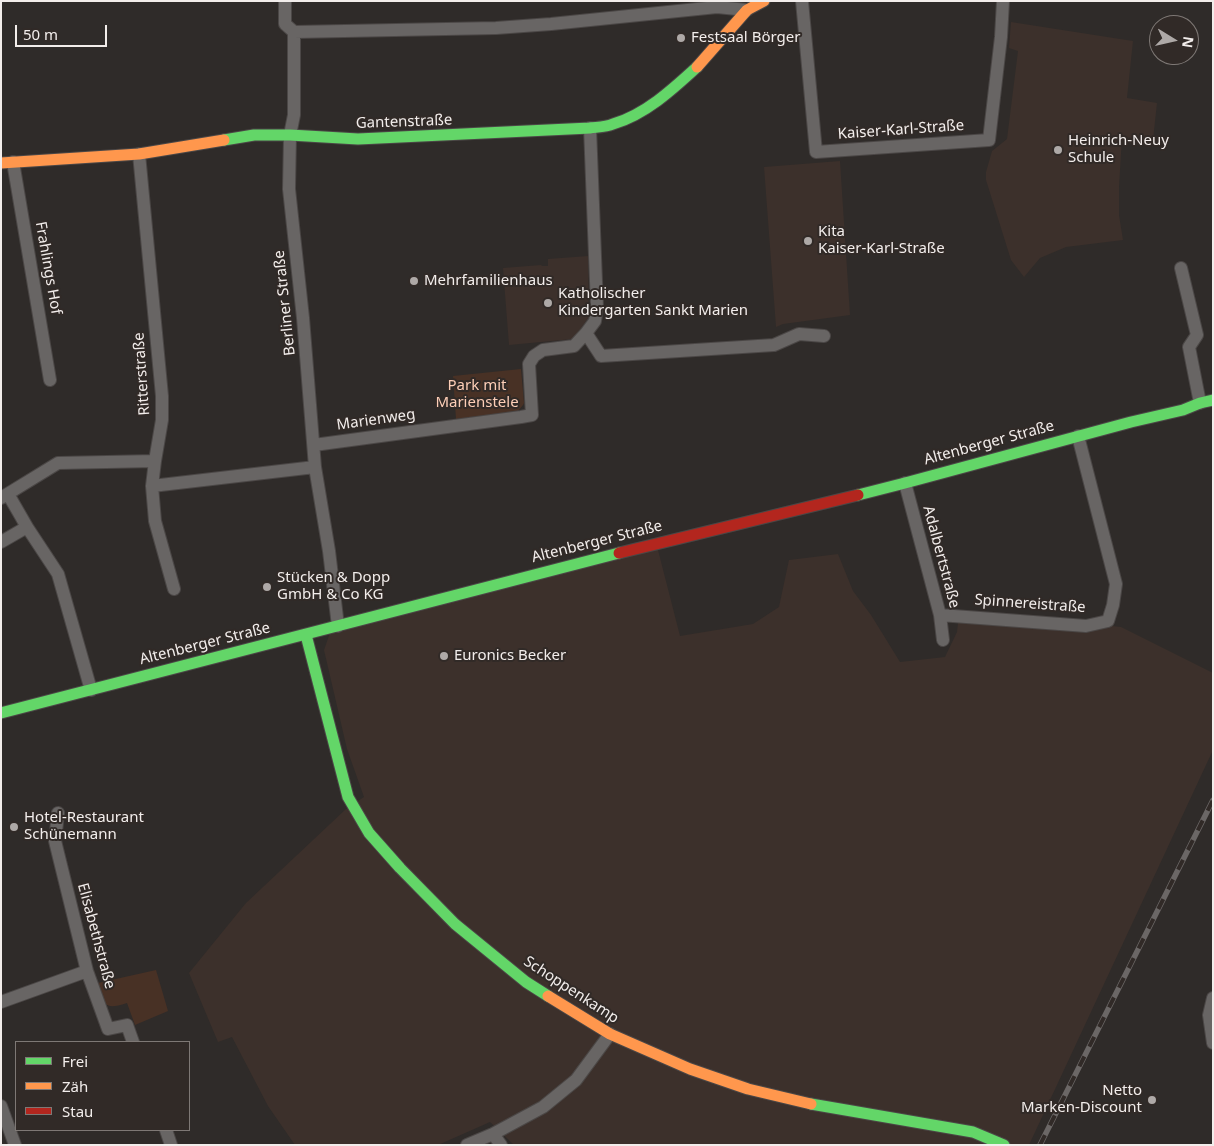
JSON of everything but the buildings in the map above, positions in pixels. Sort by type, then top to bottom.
[{"type":"street","points":[[285,1],[286,24],[294,32],[496,28],[717,7],[747,10]]},
{"type":"street","name":"Gantenstraße","points":[[7,163],[139,154],[254,135],[358,139],[590,128],[612,125],[632,117],[668,92],[702,62],[747,10],[764,1]]},
{"type":"street","name":"Kaiser-Karl-Straße","points":[[802,1],[816,152],[989,140],[1001,37],[1003,1]]},
{"type":"street","name":"Berliner Straße","points":[[294,32],[294,115],[290,135],[288,189],[303,318],[315,467],[329,551],[338,626]]},
{"type":"street","name":"Marienweg","points":[[314,445],[532,414],[529,364],[534,356],[543,350],[574,346],[595,321],[597,306],[590,128]]},
{"type":"street","name":"Ritterstraße","points":[[139,154],[162,396],[162,420],[152,486],[155,521],[174,590]]},
{"type":"street","name":"Frahlings Hof","points":[[7,163],[50,380]]},
{"type":"street","name":"Altenberger Straße","points":[[1,713],[555,569],[905,483],[1182,410],[1206,401],[1189,347],[1197,335],[1181,268]]},
{"type":"street","points":[[586,333],[601,356],[774,345],[799,334],[824,336]]},
{"type":"street","name":"Spinnereistraße","points":[[940,615],[1086,626],[1108,621],[1113,605],[1116,584],[1078,436]]},
{"type":"street","points":[[92,690],[58,574],[5,496],[58,463],[155,461]]},
{"type":"street","points":[[152,486],[315,467]]},
{"type":"street","name":"Adalbertstraße","points":[[905,483],[940,615],[943,640]]},
{"type":"street","points":[[1,542],[27,527]]},
{"type":"street","name":"Schoppenkamp","points":[[306,635],[348,797],[369,832],[400,868],[455,924],[526,982],[610,1034],[690,1069],[748,1089],[806,1103],[973,1132],[1004,1145]]},
{"type":"street","name":"Elisabethstraße","points":[[58,813],[55,841],[87,971],[108,1029],[127,1025],[133,1041]]},
{"type":"street","points":[[1,1002],[87,971]]},
{"type":"street","points":[[1213,998],[1210,1015],[1213,1043]]},
{"type":"street","points":[[467,1145],[493,1134],[543,1107],[576,1080],[610,1034]]},
{"type":"street","points":[[1,1106],[15,1145]]},
{"type":"street","points":[[166,1131],[171,1145]]},
{"type":"street","points":[[493,1134],[501,1145]]},
{"type":"shaded area","name":"Heinrich-Neuy Schule","points":[[1011,22],[1133,41],[1127,98],[1157,103],[1153,140],[1122,137],[1119,215],[1123,240],[1066,247],[1040,258],[1024,277],[1011,260],[986,180],[986,172],[992,151],[1007,139],[1018,51],[1009,48]]},
{"type":"shaded area","name":"Kita Kaiser-Karl-Straße","points":[[840,161],[850,315],[783,324],[776,327],[764,167]]},
{"type":"shaded area","name":"Katholischer Kindergarten Sankt Marien","points":[[588,256],[589,317],[573,339],[509,345],[503,268],[548,266],[548,259]]},
{"type":"shaded area","points":[[657,546],[680,636],[753,624],[779,607],[789,560],[838,554],[853,591],[871,615],[900,662],[945,657],[957,632],[958,623],[995,613],[1121,627],[1213,673],[1213,750],[1029,1145],[514,1145],[490,1122],[438,1145],[295,1145],[268,1106],[232,1037],[218,1042],[189,973],[246,903],[346,809],[364,797],[347,749],[324,650],[331,630]]},
{"type":"green space","name":"Park mit Marienstele","points":[[521,369],[524,403],[518,411],[456,419],[453,376]]},
{"type":"green space","points":[[156,970],[168,1011],[135,1025],[127,1003],[109,1006],[104,1001],[98,983]]},
{"type":"railway","points":[[1040,1145],[1213,800]]},
{"type":"traffic: fast","points":[[224,140],[254,135],[358,139],[605,126],[625,120],[647,108],[697,67]]},
{"type":"traffic: fast","points":[[858,495],[1131,422],[1183,410],[1213,400]]},
{"type":"traffic: fast","points":[[1,713],[619,553]]},
{"type":"traffic: fast","points":[[306,635],[348,797],[369,833],[400,868],[455,924],[526,982],[548,996]]},
{"type":"traffic: fast","points":[[811,1104],[973,1132],[1004,1145]]},
{"type":"traffic: slow","points":[[697,67],[747,10],[764,1]]},
{"type":"traffic: slow","points":[[1,163],[139,154],[224,140]]},
{"type":"traffic: slow","points":[[548,996],[610,1034],[690,1069],[748,1089],[811,1104]]},
{"type":"traffic: jam","points":[[619,553],[858,495]]},
{"type":"place","name":"Festsaal Börger","points":[[681,38]]},
{"type":"place","name":"Heinrich-Neuy Schule","points":[[1058,150]]},
{"type":"place","name":"Kita Kaiser-Karl-Straße","points":[[808,241]]},
{"type":"place","name":"Mehrfamilienhaus","points":[[414,281]]},
{"type":"place","name":"Katholischer Kindergarten Sankt Marien","points":[[548,303]]},
{"type":"place","name":"Stücken & Dopp GmbH & Co KG","points":[[267,587]]},
{"type":"place","name":"Euronics Becker","points":[[444,656]]},
{"type":"place","name":"Hotel-Restaurant Schünemann","points":[[14,827]]},
{"type":"place","name":"Netto Marken-Discount","points":[[1152,1100]]}]
